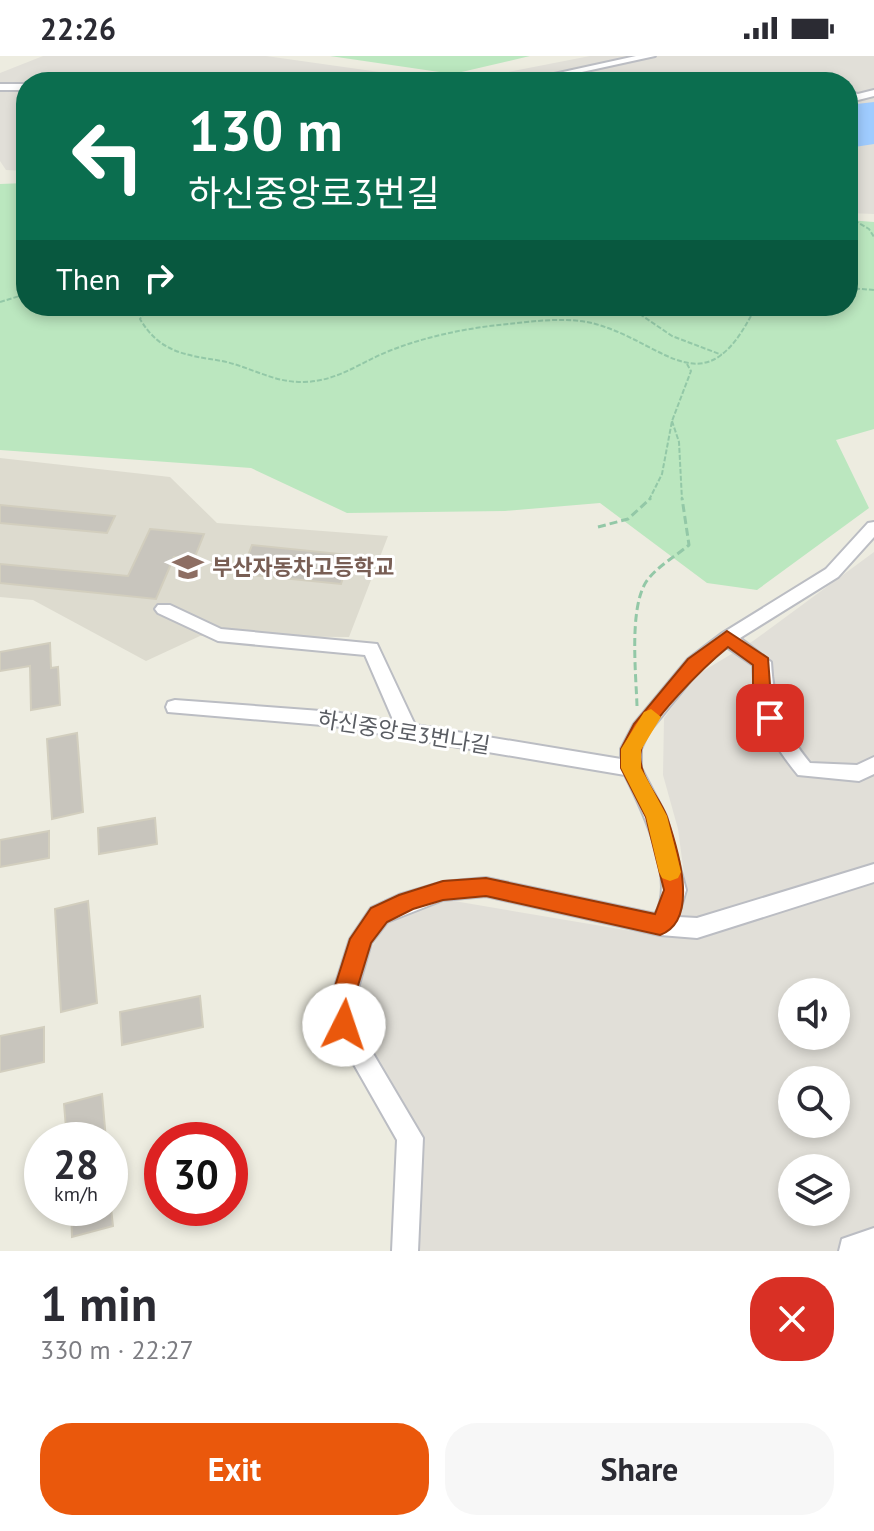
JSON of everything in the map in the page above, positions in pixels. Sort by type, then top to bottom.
[{"type":"street","points":[[569,72],[650,56]]},
{"type":"street","points":[[660,925],[668,915],[675,890],[656,816],[631,768],[631,749],[642,727],[694,664],[727,638],[832,573],[874,527]]},
{"type":"street","points":[[164,609],[218,635],[371,649],[408,731]]},
{"type":"street","points":[[727,638],[762,662],[762,698],[777,738],[805,770],[859,773],[874,765]]},
{"type":"street","name":"하신중앙로3번나길","points":[[175,707],[334,719],[631,768]]},
{"type":"street","points":[[405,1251],[410,1138],[344,1025],[342,1002],[361,939],[379,915],[443,891],[486,887],[660,925],[697,928],[874,873]]},
{"type":"path","points":[[858,223],[869,229],[874,237]]},
{"type":"path","points":[[142,316],[140,319],[149,338],[170,352],[229,363],[260,372],[271,379],[295,382],[323,380],[354,370],[373,357],[431,338],[532,321],[569,320],[598,324],[687,363],[704,362],[722,355],[751,316]]},
{"type":"path","points":[[641,316],[692,348],[722,355]]},
{"type":"path","points":[[598,527],[628,519],[652,497],[662,474],[672,421],[691,371],[687,363]]},
{"type":"path","points":[[642,727],[637,712],[635,665],[640,599],[646,582],[689,545],[683,512],[679,442],[672,421]]},
{"type":"shaded area","points":[[43,56],[266,56],[379,72],[16,72],[16,170],[6,170],[0,161],[0,73]]},
{"type":"shaded area","points":[[590,56],[874,56],[874,214],[858,213],[858,72],[508,72]]},
{"type":"shaded area","name":"부산자동차고등학교","points":[[0,458],[170,477],[217,523],[388,536],[349,637],[200,636],[146,661],[33,600],[0,597]]},
{"type":"shaded area","points":[[874,552],[874,1251],[413,1251],[416,1137],[353,1009],[371,949],[388,920],[431,902],[454,901],[661,936],[671,934],[686,889],[678,829],[663,775],[664,718],[695,676],[753,641]]},
{"type":"green space","points":[[330,56],[530,56],[462,72],[439,72]]},
{"type":"green space","points":[[16,183],[16,316],[858,316],[858,221],[874,222],[874,429],[836,440],[869,508],[757,590],[707,583],[600,503],[505,511],[347,513],[251,468],[0,450],[0,184]]},
{"type":"water","points":[[874,102],[874,144],[858,146],[858,104]]},
{"type":"building","points":[[0,505],[115,516],[107,533],[0,523]]},
{"type":"building","points":[[150,529],[204,534],[194,559],[174,557],[156,599],[0,583],[0,564],[128,576]]},
{"type":"building","points":[[252,545],[350,555],[341,584],[241,574]]},
{"type":"building","points":[[50,643],[51,668],[58,667],[60,705],[31,710],[30,666],[0,671],[0,652]]},
{"type":"building","points":[[77,733],[83,812],[52,819],[47,739]]},
{"type":"building","points":[[155,818],[157,844],[99,854],[98,828]]},
{"type":"building","points":[[49,831],[49,858],[0,867],[0,840]]},
{"type":"building","points":[[88,901],[97,1003],[61,1012],[55,909]]},
{"type":"building","points":[[200,996],[203,1027],[122,1045],[120,1012]]},
{"type":"building","points":[[44,1027],[44,1062],[0,1072],[0,1036]]},
{"type":"building","points":[[102,1094],[104,1122],[66,1122],[64,1104]]},
{"type":"building","points":[[72,1226],[113,1226],[72,1237]]},
{"type":"slow traffic","points":[[651,717],[631,749],[631,768],[656,816],[670,872]]},
{"type":"place","name":"부산자동차고등학교","points":[[188,567]]},
{"type":"route","points":[[344,1025],[342,1002],[361,939],[379,915],[407,902],[443,891],[486,887],[660,925],[668,915],[675,890],[656,816],[631,768],[631,749],[641,729],[694,664],[727,638],[762,662],[762,698],[770,718]]}]
